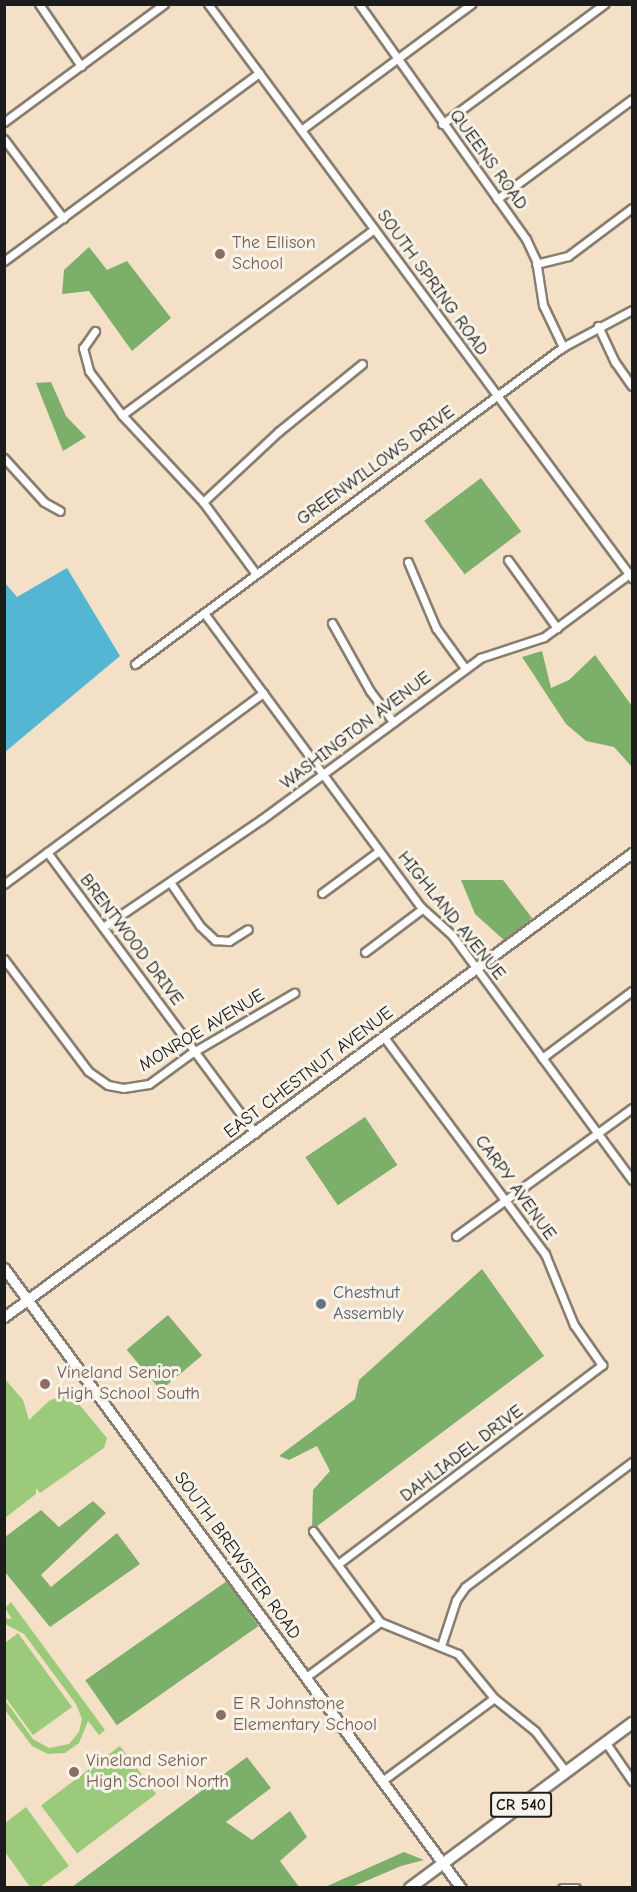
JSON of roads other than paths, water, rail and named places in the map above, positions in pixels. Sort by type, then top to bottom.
[{"type":"main road","name":"CR 540","points":[[410,1887],[633,1723]]},
{"type":"street","points":[[39,4],[81,66]]},
{"type":"street","points":[[4,122],[164,4]]},
{"type":"street","name":"SOUTH SPRING ROAD","points":[[208,4],[632,575]]},
{"type":"street","name":"QUEENS ROAD","points":[[359,4],[442,124],[526,239],[536,264],[543,305],[563,347]]},
{"type":"street","points":[[301,130],[471,4]]},
{"type":"street","points":[[442,124],[604,4]]},
{"type":"street","points":[[4,261],[259,73]]},
{"type":"street","points":[[497,199],[633,99]]},
{"type":"street","points":[[4,139],[63,218]]},
{"type":"street","points":[[536,264],[568,255],[633,208]]},
{"type":"street","points":[[122,415],[374,229]]},
{"type":"street","name":"GREENWILLOWS DRIVE","points":[[135,664],[563,347],[598,326],[633,310]]},
{"type":"street","points":[[598,326],[615,362],[633,386]]},
{"type":"street","points":[[95,331],[85,341],[85,363],[122,415],[203,502],[256,574]]},
{"type":"street","points":[[203,502],[278,432],[362,364]]},
{"type":"street","points":[[4,458],[44,502],[60,511]]},
{"type":"street","points":[[508,560],[557,628]]},
{"type":"street","points":[[408,562],[436,628],[465,668]]},
{"type":"street","name":"WASHINGTON AVENUE","points":[[103,927],[322,774],[480,658],[535,642],[632,575]]},
{"type":"street","name":"HIGHLAND AVENUE","points":[[204,613],[422,909],[446,928],[633,1180]]},
{"type":"street","points":[[332,623],[370,692],[393,722]]},
{"type":"street","points":[[4,884],[263,693]]},
{"type":"street","points":[[322,893],[379,851]]},
{"type":"street","name":"BRENTWOOD DRIVE","points":[[47,852],[255,1133]]},
{"type":"street","name":"EAST CHESTNUT AVENUE","points":[[4,1317],[633,854]]},
{"type":"street","points":[[170,882],[200,926],[215,940],[229,941],[248,929]]},
{"type":"street","points":[[365,952],[422,909]]},
{"type":"street","name":"MONROE AVENUE","points":[[4,959],[88,1071],[108,1084],[123,1088],[149,1084],[195,1051],[294,993]]},
{"type":"street","points":[[542,1058],[633,991]]},
{"type":"street","name":"CARPY AVENUE","points":[[384,1037],[545,1254],[571,1319],[602,1366]]},
{"type":"street","points":[[456,1236],[597,1131],[633,1108]]},
{"type":"street","name":"SOUTH BREWSTER ROAD","points":[[4,1268],[461,1887]]},
{"type":"street","name":"DAHLIADEL DRIVE","points":[[338,1564],[602,1366]]},
{"type":"street","points":[[441,1646],[456,1600],[465,1587],[633,1462]]},
{"type":"street","points":[[313,1531],[380,1622],[441,1646],[465,1661],[494,1698],[529,1725],[566,1772]]},
{"type":"street","points":[[306,1677],[380,1622]]},
{"type":"street","points":[[382,1781],[494,1698]]},
{"type":"street","points":[[606,1743],[633,1781]]},
{"type":"street","points":[[562,1887],[574,1886]]},
{"type":"water","points":[[67,568],[120,656],[5,752],[5,583],[17,597]]},
{"type":"place","name":"The Ellison School","points":[[220,254]]},
{"type":"place","name":"Chestnut Assembly","points":[[321,1304]]},
{"type":"place","name":"Vineland Senior High School South","points":[[45,1384]]},
{"type":"place","name":"E R Johnstone Elementary School","points":[[221,1715]]},
{"type":"place","name":"Vineland Sehior High School North","points":[[74,1772]]}]
